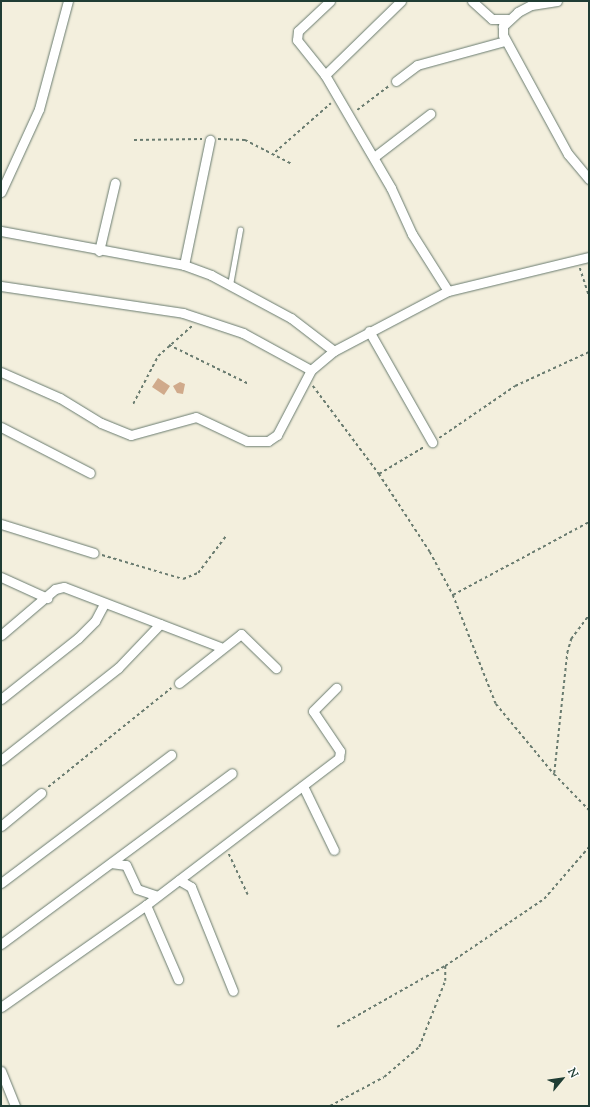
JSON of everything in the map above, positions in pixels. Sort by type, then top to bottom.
[{"type":"street","points":[[1,192],[39,110],[68,1]]},
{"type":"street","points":[[330,1],[296,35],[325,75],[374,157],[412,234],[448,291]]},
{"type":"street","points":[[325,75],[401,1]]},
{"type":"street","points":[[472,1],[492,19],[508,19]]},
{"type":"street","points":[[557,1],[531,5],[508,19],[503,26],[505,41],[568,154],[589,179]]},
{"type":"street","points":[[396,81],[417,65],[505,41]]},
{"type":"street","points":[[374,157],[430,114]]},
{"type":"street","points":[[184,266],[210,140]]},
{"type":"street","points":[[99,251],[116,183]]},
{"type":"street","points":[[1,231],[99,251],[184,266],[230,285],[306,328],[334,351]]},
{"type":"street","points":[[1,372],[124,433],[131,435],[196,417],[258,443],[276,435],[308,380],[311,370],[334,351],[369,331],[448,291],[589,257]]},
{"type":"street","points":[[1,286],[183,313],[243,333],[311,370]]},
{"type":"street","points":[[369,331],[432,442]]},
{"type":"street","points":[[1,427],[90,472]]},
{"type":"street","points":[[1,524],[94,553]]},
{"type":"street","points":[[1,578],[47,598]]},
{"type":"street","points":[[1,635],[47,598],[55,589],[64,587],[104,604],[220,647]]},
{"type":"street","points":[[1,699],[78,638],[95,621],[104,604]]},
{"type":"street","points":[[1,760],[106,678],[143,645],[160,624]]},
{"type":"street","points":[[179,683],[213,657],[220,647],[241,634],[276,668]]},
{"type":"street","points":[[1,1007],[146,905],[303,786],[340,756],[313,711],[336,688]]},
{"type":"street","points":[[1,883],[171,755]]},
{"type":"street","points":[[1,944],[232,773]]},
{"type":"street","points":[[303,786],[334,850]]},
{"type":"street","points":[[1,826],[41,793]]},
{"type":"street","points":[[111,863],[126,866],[137,889],[157,896]]},
{"type":"street","points":[[179,880],[186,881],[198,901],[233,991]]},
{"type":"street","points":[[146,905],[178,979]]},
{"type":"street","points":[[1,1071],[15,1106]]},
{"type":"lane","points":[[230,285],[240,230]]},
{"type":"path","points":[[349,116],[396,81]]},
{"type":"path","points":[[274,152],[338,97]]},
{"type":"path","points":[[577,260],[589,295]]},
{"type":"path","points":[[133,404],[149,369],[169,345],[188,332],[198,319]]},
{"type":"path","points":[[169,345],[248,384]]},
{"type":"path","points":[[379,474],[432,442],[515,386],[589,352]]},
{"type":"path","points":[[308,380],[379,474],[453,595],[488,691],[509,722],[554,774],[589,810]]},
{"type":"path","points":[[453,595],[589,522]]},
{"type":"path","points":[[94,553],[183,579],[198,573],[226,536]]},
{"type":"path","points":[[554,774],[567,653],[571,639],[589,615]]},
{"type":"path","points":[[41,793],[179,683]]},
{"type":"path","points":[[337,1027],[445,966],[544,899],[589,847]]},
{"type":"path","points":[[221,848],[231,857],[248,895]]},
{"type":"path","points":[[330,1106],[384,1077],[419,1047],[445,981],[445,966]]},
{"type":"building","points":[[158,378],[170,386],[164,395],[152,387]]},
{"type":"building","points":[[180,382],[185,384],[183,394],[177,393],[173,386]]}]
